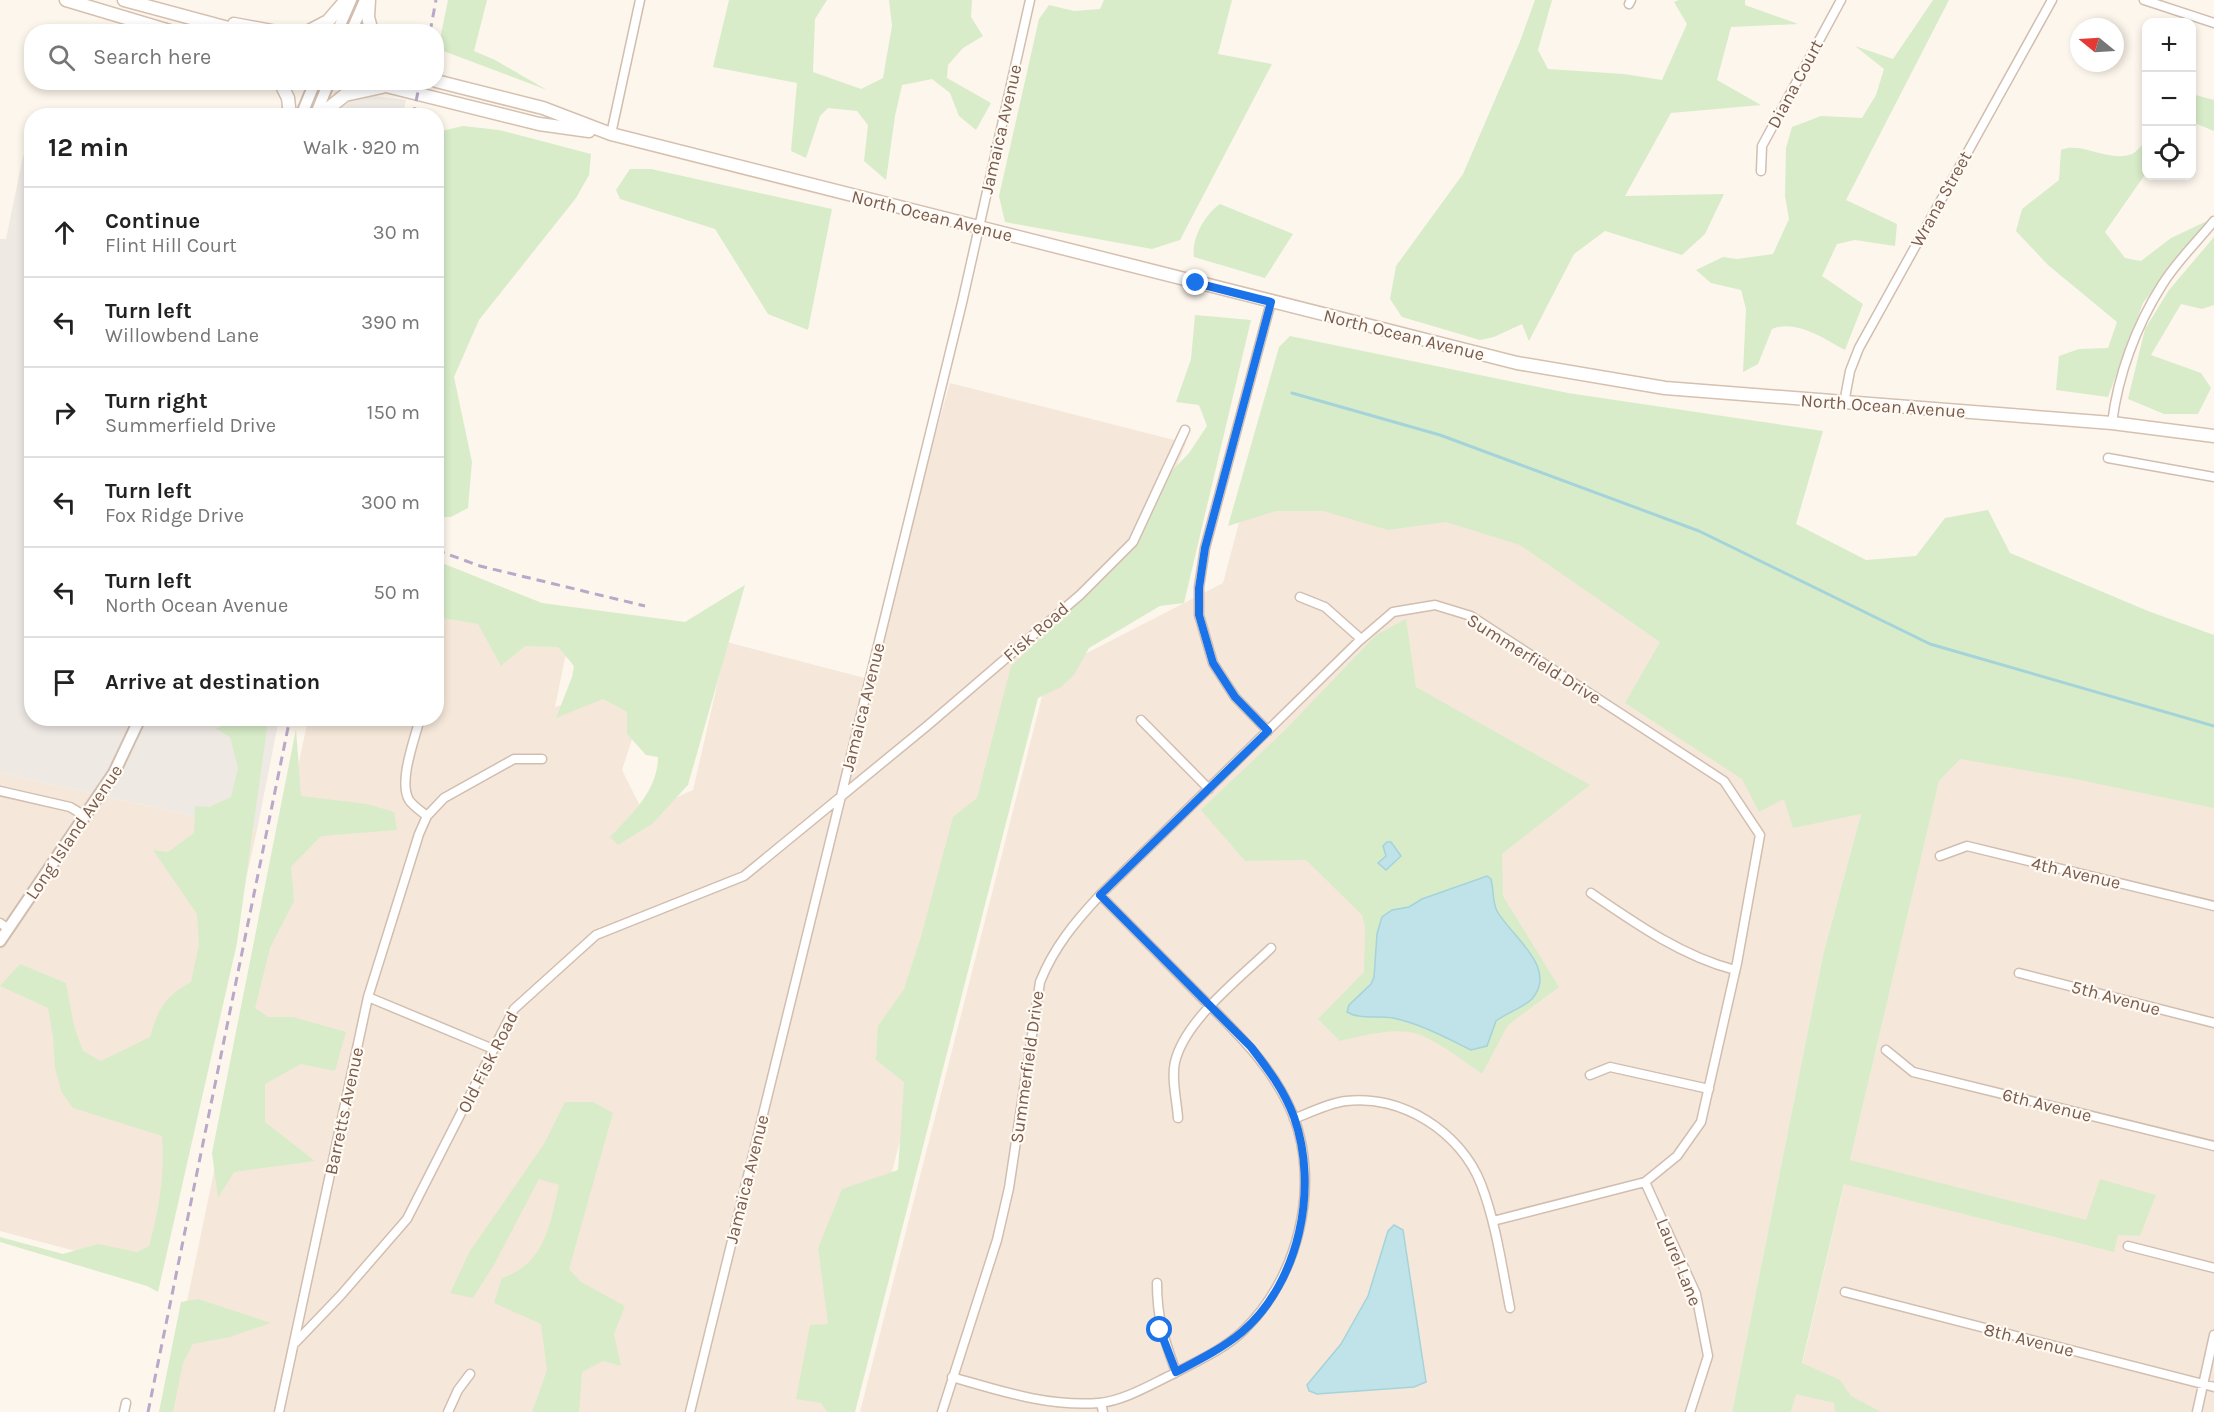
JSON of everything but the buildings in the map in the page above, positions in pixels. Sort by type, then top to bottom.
[{"type":"main road","points":[[66,0],[146,24]]},
{"type":"main road","points":[[124,0],[151,4],[212,24]]},
{"type":"main road","points":[[322,24],[328,21],[346,0]]},
{"type":"main road","points":[[367,0],[370,24]]},
{"type":"main road","points":[[201,21],[222,24]]},
{"type":"main road","name":"North Ocean Avenue","points":[[444,83],[543,108],[611,134]]},
{"type":"main road","points":[[284,90],[289,108]]},
{"type":"main road","points":[[328,108],[345,95],[363,90]]},
{"type":"main road","name":"North Ocean Avenue","points":[[399,90],[539,124],[611,134],[1479,355],[1600,379],[1684,390],[2112,423],[2214,436]]},
{"type":"street","points":[[340,24],[351,0]]},
{"type":"street","points":[[355,24],[367,0]]},
{"type":"street","points":[[611,134],[640,0]]},
{"type":"street","name":"Jamaica Avenue","points":[[690,1412],[978,228],[1030,0]]},
{"type":"street","name":"Diana Court","points":[[1761,171],[1762,146],[1841,0]]},
{"type":"street","name":"Wrana Street","points":[[1844,403],[1850,370],[1859,348],[2052,0]]},
{"type":"street","points":[[2144,0],[2214,23]]},
{"type":"street","points":[[304,108],[312,90]]},
{"type":"street","points":[[320,108],[326,90]]},
{"type":"street","points":[[2112,423],[2121,377],[2144,318],[2163,284],[2214,221]]},
{"type":"street","points":[[1268,731],[1235,697],[1213,663],[1199,615],[1199,588],[1205,548],[1271,302]]},
{"type":"street","name":"Fisk Road","points":[[840,798],[1080,595],[1133,542],[1185,430]]},
{"type":"street","points":[[2108,458],[2214,477]]},
{"type":"street","points":[[1300,597],[1325,607],[1361,639]]},
{"type":"street","name":"Summerfield Drive","points":[[942,1412],[997,1240],[1009,1188],[1040,982],[1050,959],[1067,931],[1100,895],[1361,639],[1393,612],[1435,605],[1471,616],[1724,781],[1760,835],[1735,970],[1701,1122],[1677,1156],[1645,1182],[1493,1221]]},
{"type":"street","points":[[1141,720],[1209,789]]},
{"type":"street","name":"Long Island Avenue","points":[[0,941],[4,926],[85,816],[123,757],[137,726]]},
{"type":"street","points":[[418,726],[406,772],[406,785],[409,800],[427,816]]},
{"type":"street","name":"Barretts Avenue","points":[[279,1412],[368,997],[419,834],[427,816],[444,798],[514,759],[543,759]]},
{"type":"street","points":[[0,792],[70,807],[85,816]]},
{"type":"street","name":"Old Fisk Road","points":[[295,1343],[341,1295],[407,1219],[514,1009],[596,935],[744,876],[840,798]]},
{"type":"street","name":"4th Avenue","points":[[1940,856],[1967,846],[2214,906]]},
{"type":"street","points":[[1591,893],[1682,951],[1707,963],[1735,970]]},
{"type":"street","points":[[952,1377],[1041,1401],[1102,1407],[1176,1372],[1243,1331],[1264,1308],[1283,1276],[1295,1248],[1303,1215],[1304,1164],[1294,1119],[1272,1074],[1251,1047],[1100,895]]},
{"type":"street","points":[[1178,1118],[1175,1064],[1185,1039],[1211,1007],[1271,948]]},
{"type":"street","name":"5th Avenue","points":[[2019,973],[2214,1023]]},
{"type":"street","points":[[368,997],[493,1049]]},
{"type":"street","name":"6th Avenue","points":[[1886,1050],[1913,1072],[2214,1146]]},
{"type":"street","points":[[1590,1076],[1610,1067],[1709,1089]]},
{"type":"street","points":[[1294,1119],[1345,1101],[1387,1103],[1418,1114],[1437,1128],[1474,1168],[1493,1221],[1510,1308]]},
{"type":"street","name":"Laurel Lane","points":[[1645,1182],[1696,1294],[1708,1356],[1690,1412]]},
{"type":"street","points":[[2128,1246],[2214,1268]]},
{"type":"street","points":[[1157,1283],[1157,1313],[1160,1330],[1176,1372]]},
{"type":"street","name":"8th Avenue","points":[[1845,1292],[2214,1387]]},
{"type":"street","points":[[2197,1412],[2214,1335]]},
{"type":"street","points":[[448,1412],[458,1390],[470,1374]]},
{"type":"street","points":[[124,1412],[126,1402]]},
{"type":"shaded area","points":[[335,91],[406,100],[404,108],[326,108]]},
{"type":"shaded area","points":[[24,156],[24,726],[278,726],[257,830],[0,773],[0,239],[6,239]]},
{"type":"shaded area","points":[[950,383],[1186,443],[1144,550],[1021,664],[831,1412],[164,1412],[307,726],[444,726],[444,595],[569,639],[555,707],[617,689],[638,721],[622,770],[643,812],[693,790],[727,642],[865,678]]},
{"type":"shaded area","points":[[1250,481],[1523,523],[1874,766],[1823,955],[1732,1412],[860,1412],[1048,673],[1223,583]]},
{"type":"shaded area","points":[[1949,737],[2214,788],[2214,1412],[1791,1412]]},
{"type":"shaded area","points":[[0,773],[257,830],[158,1273],[0,1231]]},
{"type":"green space","points":[[448,0],[487,0],[474,51],[495,60],[547,90],[444,51],[443,24]]},
{"type":"green space","points":[[729,0],[827,0],[815,19],[813,72],[861,89],[883,78],[892,26],[889,0],[972,0],[971,17],[983,36],[963,48],[948,65],[947,78],[991,103],[976,130],[959,116],[950,93],[932,79],[902,85],[886,180],[864,161],[868,125],[857,111],[828,108],[820,116],[806,158],[791,151],[797,83],[713,67]]},
{"type":"green space","points":[[1104,0],[1232,0],[1218,54],[1272,64],[1180,240],[1152,249],[1005,222],[999,196],[1039,19],[1049,5],[1074,11],[1100,9]]},
{"type":"green space","points":[[1535,0],[1552,0],[1538,50],[1548,69],[1624,74],[1662,80],[1687,24],[1674,2],[1679,0],[1745,0],[1745,5],[1798,24],[1731,27],[1717,80],[1761,105],[1671,113],[1625,196],[1724,194],[1705,234],[1682,255],[1605,231],[1574,254],[1529,341],[1522,324],[1494,337],[1480,340],[1402,317],[1390,299],[1396,266],[1463,174],[1519,44]]},
{"type":"green space","points":[[1933,0],[1949,0],[1846,200],[1897,224],[1895,246],[1855,240],[1837,244],[1822,276],[1863,304],[1845,350],[1801,328],[1781,327],[1772,329],[1758,364],[1743,372],[1746,309],[1741,290],[1711,283],[1696,270],[1723,257],[1737,259],[1773,254],[1789,219],[1785,196],[1786,148],[1792,127],[1821,116],[1862,118],[1876,95],[1884,69],[1855,46],[1893,59]]},
{"type":"green space","points":[[2196,95],[2214,100],[2214,131],[2196,124]]},
{"type":"green space","points":[[463,126],[499,130],[591,154],[589,175],[576,198],[479,320],[454,377],[472,462],[468,508],[451,517],[444,517],[444,130]]},
{"type":"green space","points":[[2142,145],[2142,179],[2105,232],[2125,258],[2141,261],[2171,238],[2207,221],[2143,303],[2108,397],[2056,390],[2059,356],[2079,349],[2108,348],[2117,322],[2048,265],[2016,231],[2022,209],[2059,180],[2061,150],[2078,148],[2114,156],[2134,153]]},
{"type":"green space","points":[[630,169],[651,169],[832,209],[808,330],[768,314],[715,229],[620,199],[616,190]]},
{"type":"green space","points":[[1220,204],[1293,234],[1265,278],[1194,257],[1195,243],[1200,228],[1214,208]]},
{"type":"green space","points":[[2214,237],[2214,305],[2202,309],[2181,304],[2151,355],[2201,373],[2211,388],[2198,414],[2164,414],[2128,399],[2145,329],[2169,290]]},
{"type":"green space","points":[[1195,315],[1251,320],[1184,603],[1160,606],[1089,648],[1074,675],[1061,687],[1038,698],[855,1412],[827,1412],[821,1403],[796,1399],[810,1325],[828,1324],[818,1248],[842,1189],[898,1170],[904,1082],[876,1060],[878,1026],[904,989],[921,937],[953,817],[977,798],[1011,666],[1137,545],[1168,475],[1189,453],[1207,426],[1199,405],[1176,402],[1191,359]]},
{"type":"green space","points":[[1290,336],[1568,393],[1823,431],[1796,524],[1866,560],[1916,556],[1945,518],[1988,510],[2010,553],[2148,611],[2214,635],[2214,808],[2075,779],[1960,759],[1939,781],[1850,1160],[2086,1220],[2100,1179],[2156,1195],[2140,1236],[2118,1235],[2114,1252],[1844,1184],[1802,1363],[1840,1380],[1851,1396],[1881,1412],[1835,1412],[1834,1403],[1796,1394],[1791,1412],[1732,1412],[1823,955],[1861,814],[1793,828],[1784,799],[1759,812],[1742,779],[1625,703],[1660,642],[1520,545],[1446,522],[1388,530],[1323,511],[1276,511],[1228,526],[1279,347]]},
{"type":"green space","points":[[444,564],[542,603],[685,622],[745,585],[688,785],[652,824],[618,845],[610,837],[649,791],[657,769],[658,757],[646,755],[627,734],[627,712],[603,699],[556,718],[574,666],[558,647],[525,646],[501,666],[478,624],[444,618]]},
{"type":"green space","points":[[1406,619],[1416,687],[1590,785],[1502,854],[1503,896],[1559,987],[1508,1025],[1482,1074],[1447,1049],[1409,1032],[1383,1032],[1340,1041],[1318,1019],[1364,972],[1365,927],[1362,915],[1306,860],[1245,861],[1201,810],[1286,729],[1376,635]]},
{"type":"green space","points":[[221,726],[267,726],[237,943],[158,1292],[147,1286],[0,1242],[0,1237],[63,1254],[98,1244],[137,1252],[149,1246],[160,1192],[163,1150],[162,1136],[73,1108],[62,1093],[55,1068],[48,1008],[0,986],[20,964],[66,983],[74,1026],[83,1051],[101,1061],[150,1037],[164,1004],[182,987],[191,982],[199,944],[197,914],[153,850],[168,852],[194,833],[195,806],[209,807],[231,797],[238,768],[230,737],[216,729]]},
{"type":"green space","points":[[296,729],[301,796],[367,804],[394,812],[397,830],[321,836],[291,867],[294,901],[270,948],[255,1008],[268,1017],[293,1017],[346,1032],[335,1071],[301,1064],[265,1084],[265,1122],[315,1161],[234,1172],[218,1198],[212,1153]]},
{"type":"green space","points":[[565,1102],[593,1102],[613,1113],[569,1269],[581,1282],[625,1306],[614,1334],[621,1366],[603,1361],[582,1372],[579,1412],[532,1412],[547,1370],[541,1324],[494,1303],[502,1278],[516,1272],[537,1253],[548,1228],[559,1185],[539,1179],[495,1263],[473,1298],[450,1293],[470,1251],[544,1144]]},
{"type":"green space","points":[[198,1299],[271,1323],[230,1337],[193,1344],[183,1363],[173,1412],[159,1412],[181,1302]]},
{"type":"water","points":[[1391,842],[1401,856],[1386,870],[1378,863],[1386,856],[1383,846]]},
{"type":"water","points":[[1487,876],[1491,879],[1497,911],[1530,953],[1540,976],[1539,987],[1532,999],[1496,1021],[1487,1046],[1471,1050],[1413,1024],[1387,1017],[1363,1017],[1347,1012],[1349,1005],[1371,984],[1374,977],[1377,934],[1382,917],[1392,910],[1409,907],[1422,899]]},
{"type":"water","points":[[1394,1225],[1403,1230],[1426,1382],[1414,1387],[1317,1394],[1309,1391],[1307,1385],[1341,1344],[1368,1296],[1388,1231]]},
{"type":"waterway","points":[[1292,393],[1440,435],[1699,531],[1930,644],[2214,726]]},
{"type":"railway","points":[[432,24],[436,0]]},
{"type":"railway","points":[[415,108],[418,90]]},
{"type":"railway","points":[[444,553],[480,566],[645,606]]},
{"type":"railway","points":[[148,1412],[288,726]]},
{"type":"route","points":[[1160,1330],[1176,1372],[1243,1331],[1264,1308],[1283,1276],[1295,1248],[1303,1215],[1304,1188],[1304,1164],[1294,1119],[1284,1094],[1272,1074],[1251,1047],[1100,895],[1268,731],[1235,697],[1213,663],[1199,615],[1199,588],[1205,548],[1271,302],[1196,283]]}]
